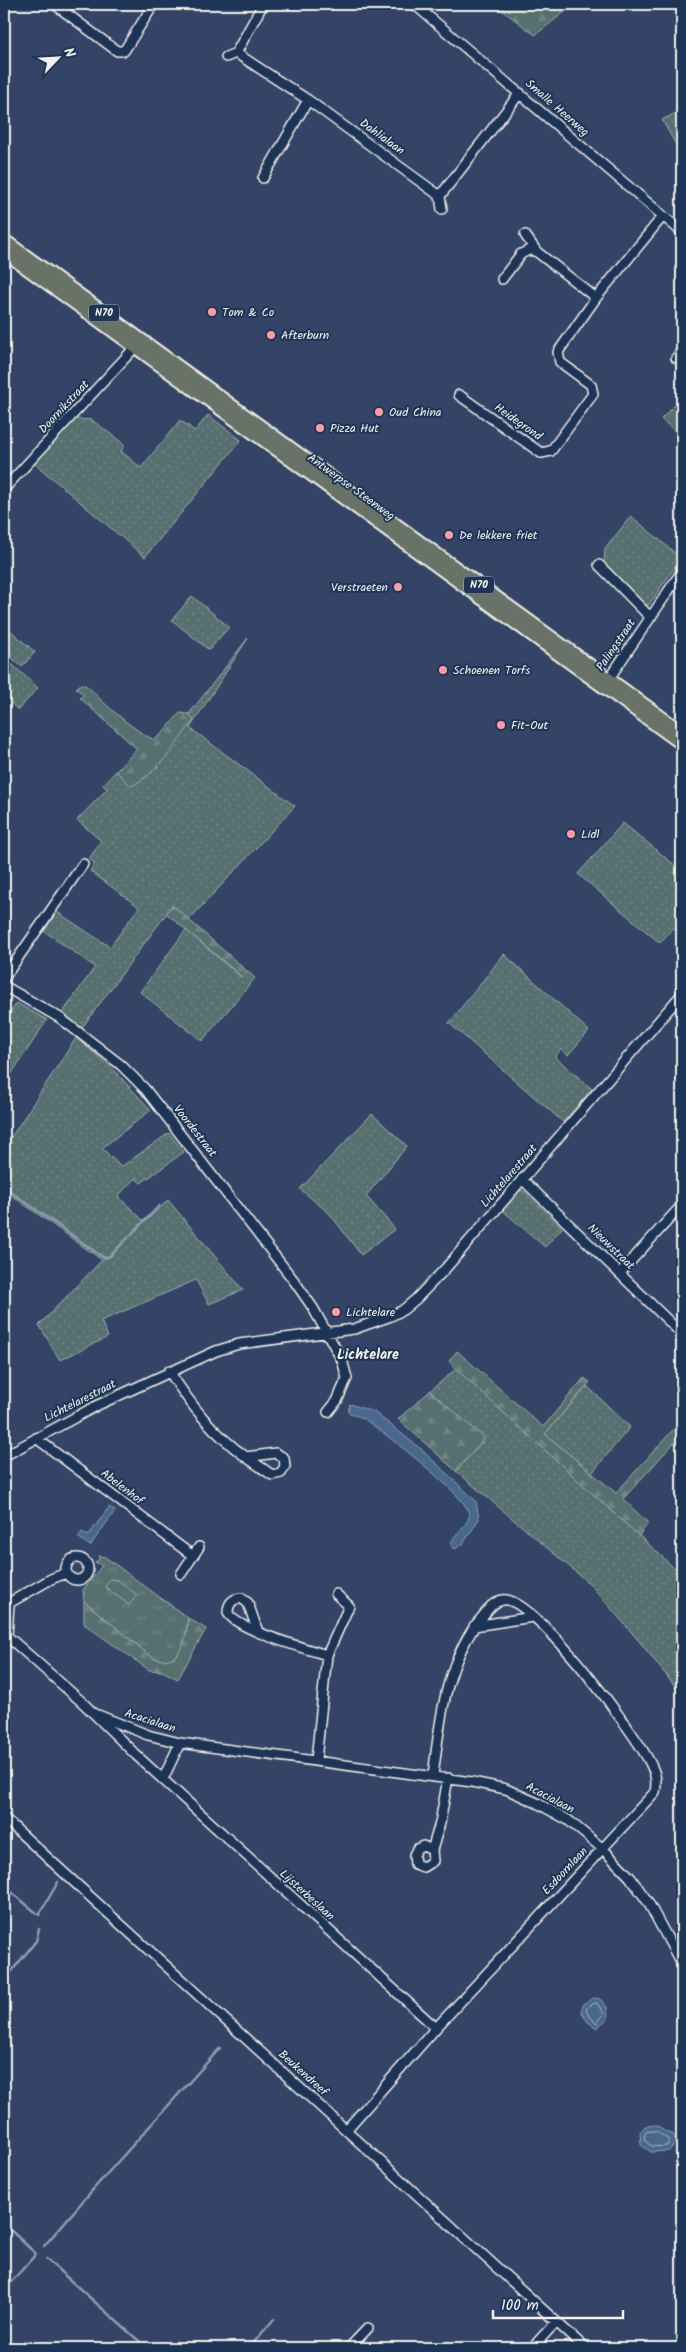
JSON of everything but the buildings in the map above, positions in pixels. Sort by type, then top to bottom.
[{"type":"main road","name":"Antwerpse Steenweg","points":[[4,240],[138,344]]},
{"type":"main road","name":"Antwerpse Steenweg","points":[[4,252],[138,344],[606,683],[682,744]]},
{"type":"main road","name":"Antwerpse Steenweg","points":[[606,683],[682,732]]},
{"type":"street","points":[[54,4],[117,51],[124,51],[154,4]]},
{"type":"street","points":[[226,57],[236,53],[263,4]]},
{"type":"street","name":"Smalle Heerweg","points":[[414,4],[682,232]]},
{"type":"street","name":"Dahlialaan","points":[[236,53],[308,100],[440,196]]},
{"type":"street","points":[[442,208],[440,196],[520,93]]},
{"type":"street","points":[[263,178],[308,100]]},
{"type":"street","name":"Heidegrond","points":[[459,396],[541,453],[551,450],[594,394],[591,385],[560,362],[558,352],[596,298],[663,216]]},
{"type":"street","points":[[525,236],[537,252],[596,298]]},
{"type":"street","points":[[502,279],[521,254],[529,250],[537,252]]},
{"type":"street","name":"Doornikstraat","points":[[4,489],[138,344]]},
{"type":"street","points":[[676,358],[682,350]]},
{"type":"street","name":"Palingstraat","points":[[599,565],[650,617]]},
{"type":"street","name":"Palingstraat","points":[[606,683],[682,571]]},
{"type":"street","points":[[4,978],[83,864]]},
{"type":"street","name":"Voordestraat","points":[[4,986],[60,1018],[121,1065],[145,1089],[295,1282],[313,1308],[326,1333]]},
{"type":"street","name":"Lichtelarestraat","points":[[4,1456],[169,1371],[228,1346],[354,1328],[404,1310],[444,1269],[682,994]]},
{"type":"street","name":"Nieuwstraat","points":[[522,1180],[682,1334]]},
{"type":"street","points":[[620,1273],[682,1205]]},
{"type":"street","points":[[326,1333],[342,1360],[347,1378],[337,1401],[328,1412]]},
{"type":"street","points":[[169,1371],[193,1408],[208,1425],[246,1458]]},
{"type":"street","name":"Abelenhof","points":[[36,1438],[193,1556]]},
{"type":"street","points":[[181,1574],[199,1546]]},
{"type":"street","name":"Acacialaan","points":[[66,1573],[51,1579],[6,1605],[5,1635],[92,1713],[148,1735],[180,1743],[448,1778],[506,1790],[537,1803],[568,1820],[603,1849],[634,1883],[682,1965]]},
{"type":"street","points":[[316,1760],[328,1655],[349,1606],[336,1594]]},
{"type":"street","name":"Esdoornlaan","points":[[347,2129],[436,2028],[655,1792],[656,1777],[639,1744],[593,1680],[565,1647],[515,1602],[504,1599],[492,1604],[474,1626],[464,1641],[454,1665],[440,1718],[433,1776]]},
{"type":"street","points":[[474,1626],[533,1617]]},
{"type":"street","points":[[258,1632],[328,1655]]},
{"type":"street","name":"Lijsterbeslaan","points":[[92,1713],[436,2028]]},
{"type":"street","points":[[163,1779],[180,1743]]},
{"type":"street","points":[[432,1850],[440,1823],[448,1778]]},
{"type":"street","name":"Beukendreef","points":[[4,1818],[585,2348]]},
{"type":"street","points":[[532,2348],[556,2322]]},
{"type":"street","points":[[349,2348],[368,2328]]},
{"type":"green space","points":[[494,4],[575,4],[535,35]]},
{"type":"green space","points":[[682,110],[682,151],[680,152],[662,120]]},
{"type":"green space","points":[[676,404],[682,410],[682,437],[661,419]]},
{"type":"green space","points":[[208,415],[241,440],[145,557],[34,463],[75,419],[92,420],[125,445],[121,451],[141,468],[180,420],[195,431]]},
{"type":"green space","points":[[631,516],[681,558],[649,605],[642,604],[604,564],[605,549]]},
{"type":"green space","points":[[192,596],[229,627],[209,650],[172,620]]},
{"type":"green space","points":[[4,625],[35,652],[22,667],[4,651]]},
{"type":"green space","points":[[248,638],[190,728],[295,806],[188,921],[172,906],[81,1029],[61,1015],[95,967],[44,931],[57,912],[110,947],[139,907],[90,871],[95,863],[89,859],[101,841],[77,820],[107,789],[103,785],[116,771],[131,786],[193,720],[189,714]]},
{"type":"green space","points":[[4,657],[38,688],[18,710],[4,697]]},
{"type":"green space","points":[[81,684],[89,688],[132,726],[154,740],[163,733],[180,713],[189,714],[194,720],[174,748],[158,765],[131,786],[116,771],[137,749],[80,698],[84,695],[76,688]]},
{"type":"green space","points":[[623,823],[682,871],[682,936],[673,928],[660,943],[578,874]]},
{"type":"green space","points":[[172,905],[247,971],[242,977],[166,913]]},
{"type":"green space","points":[[186,930],[241,977],[247,971],[255,978],[202,1041],[140,992]]},
{"type":"green space","points":[[504,954],[589,1031],[568,1055],[561,1049],[555,1057],[592,1089],[563,1122],[449,1023]]},
{"type":"green space","points":[[17,1003],[47,1020],[4,1085],[4,1022]]},
{"type":"green space","points":[[76,1038],[108,1064],[151,1110],[102,1148],[121,1167],[169,1133],[184,1152],[141,1183],[135,1178],[118,1196],[145,1222],[168,1200],[243,1290],[209,1304],[196,1280],[101,1321],[108,1337],[60,1360],[39,1325],[102,1260],[4,1190],[4,1148]]},
{"type":"green space","points":[[372,1114],[407,1146],[366,1196],[395,1229],[361,1255],[330,1214],[300,1189]]},
{"type":"green space","points":[[521,1190],[562,1228],[545,1247],[501,1209]]},
{"type":"green space","points":[[457,1351],[543,1427],[584,1378],[590,1382],[545,1434],[616,1493],[682,1420],[682,1434],[623,1499],[648,1523],[639,1536],[456,1369],[449,1361]]},
{"type":"green space","points":[[456,1369],[556,1458],[674,1568],[682,1559],[682,1695],[590,1584],[456,1471],[484,1438],[430,1391]]},
{"type":"green space","points":[[587,1386],[630,1427],[592,1473],[545,1434]]},
{"type":"green space","points":[[430,1391],[485,1438],[456,1471],[398,1419]]},
{"type":"green space","points":[[99,1556],[105,1557],[188,1618],[183,1643],[176,1655],[170,1659],[163,1660],[153,1658],[84,1601],[83,1590],[101,1567],[101,1565],[95,1562],[99,1560]]},
{"type":"green space","points":[[110,1579],[118,1580],[137,1595],[129,1605],[105,1587]]},
{"type":"green space","points":[[84,1601],[153,1658],[186,1635],[188,1618],[206,1629],[178,1679],[162,1671],[149,1670],[84,1624]]},
{"type":"water","points":[[350,1404],[374,1412],[421,1449],[476,1501],[479,1519],[463,1544],[455,1549],[451,1545],[469,1517],[464,1504],[439,1478],[405,1449],[364,1419],[350,1413],[348,1411]]},
{"type":"water","points":[[109,1507],[115,1511],[90,1546],[78,1537],[82,1532],[88,1536]]},
{"type":"water","points":[[594,1998],[600,1999],[607,2007],[608,2018],[597,2028],[588,2022],[581,2011],[584,2003]]},
{"type":"water","points":[[657,2125],[667,2133],[673,2134],[676,2142],[669,2151],[651,2152],[641,2145],[640,2132],[645,2126]]},
{"type":"waterway","points":[[4,1187],[104,1258],[110,1256],[159,1206]]},
{"type":"waterway","points":[[4,1886],[39,1915],[58,1882]]},
{"type":"waterway","points":[[4,1981],[36,1941],[39,1929]]},
{"type":"waterway","points":[[44,2246],[220,2048]]},
{"type":"waterway","points":[[4,2224],[36,2254],[4,2290]]},
{"type":"waterway","points":[[46,2259],[147,2348]]},
{"type":"waterway","points":[[249,2348],[274,2319]]},
{"type":"place","name":"Tom & Co","points":[[212,312]]},
{"type":"place","name":"Afterburn","points":[[271,335]]},
{"type":"place","name":"Oud China","points":[[379,412]]},
{"type":"place","name":"Pizza Hut","points":[[320,428]]},
{"type":"place","name":"De lekkere friet","points":[[449,535]]},
{"type":"place","name":"Verstraeten","points":[[398,587]]},
{"type":"place","name":"Schoenen Torfs","points":[[443,670]]},
{"type":"place","name":"Fit-Out","points":[[501,725]]},
{"type":"place","name":"Lidl","points":[[571,834]]},
{"type":"place","name":"Lichtelare","points":[[336,1312]]},
{"type":"district","name":"Lichtelare","points":[[368,1355]]}]
